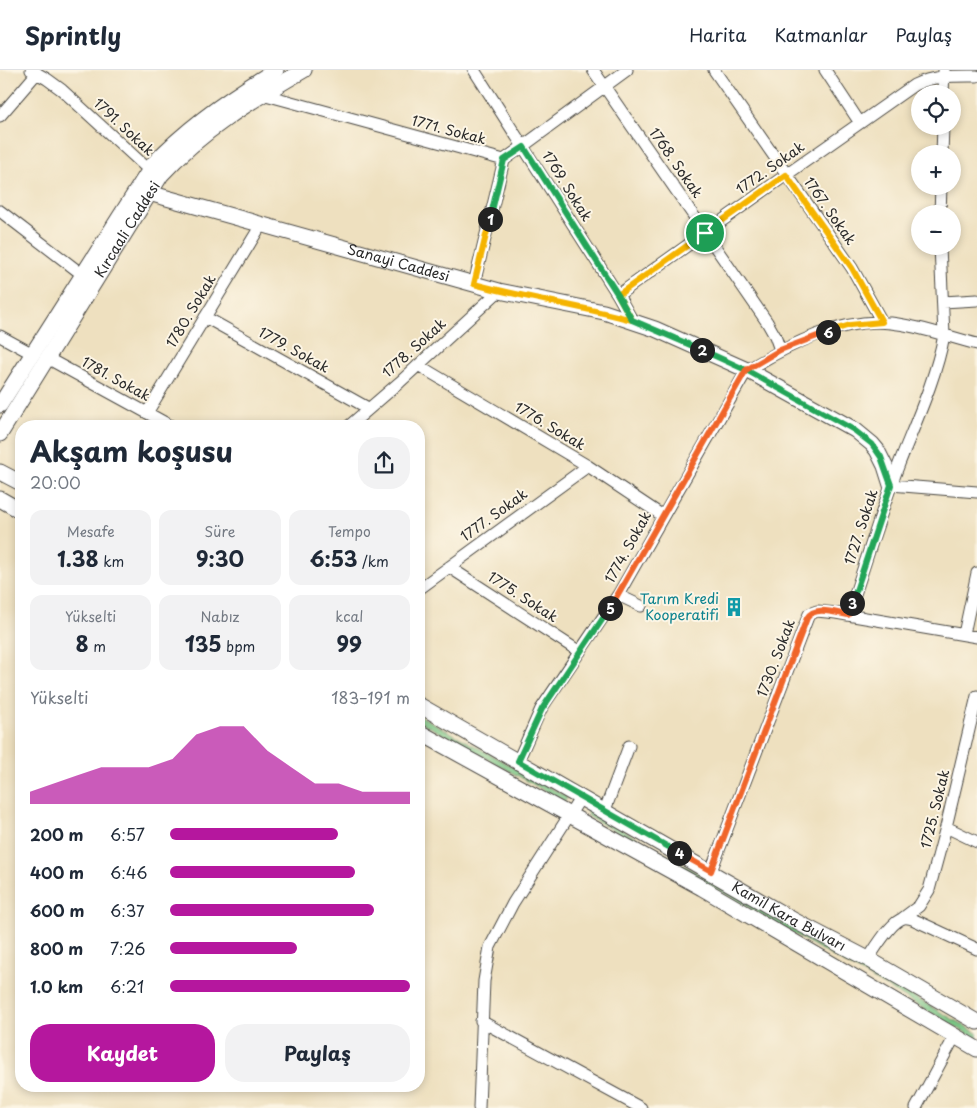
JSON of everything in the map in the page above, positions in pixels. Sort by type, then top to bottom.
[{"type":"street","name":"Kırcaali Caddesi","points":[[0,434],[83,274],[149,170],[175,142],[194,127],[233,97],[276,70]]},
{"type":"street","name":"Kırcaali Caddesi","points":[[0,405],[40,356],[160,176],[192,145],[216,126],[262,94],[304,70]]},
{"type":"street","name":"1769. Sokak","points":[[474,70],[618,295],[632,320]]},
{"type":"street","name":"1768. Sokak","points":[[593,70],[772,329],[780,350]]},
{"type":"street","points":[[474,284],[504,160],[628,70]]},
{"type":"street","name":"1767. Sokak","points":[[714,70],[852,268],[882,322]]},
{"type":"street","points":[[825,70],[860,123]]},
{"type":"street","name":"1791. Sokak","points":[[34,72],[62,90],[149,170]]},
{"type":"street","points":[[0,116],[34,72]]},
{"type":"street","points":[[942,72],[943,85]]},
{"type":"street","name":"1772. Sokak","points":[[618,295],[914,85],[942,72],[977,76]]},
{"type":"street","name":"1771. Sokak","points":[[262,94],[504,160]]},
{"type":"street","name":"Sanayi Caddesi","points":[[149,192],[499,291],[604,312],[632,320],[746,370],[854,430],[872,444],[881,457],[891,485]]},
{"type":"street","points":[[0,211],[83,274]]},
{"type":"street","name":"1780. Sokak","points":[[147,413],[261,225]]},
{"type":"street","name":"1727. Sokak","points":[[848,615],[891,485],[933,373],[944,335],[940,255]]},
{"type":"street","name":"1778. Sokak","points":[[355,420],[499,291]]},
{"type":"street","points":[[943,302],[977,300]]},
{"type":"street","name":"1779. Sokak","points":[[205,317],[368,408]]},
{"type":"street","points":[[746,370],[780,350],[850,325],[882,322],[904,325],[977,344]]},
{"type":"street","name":"1781. Sokak","points":[[0,336],[160,420]]},
{"type":"street","name":"1776. Sokak","points":[[418,365],[588,466],[663,516]]},
{"type":"street","name":"1774. Sokak","points":[[518,761],[542,709],[618,595],[746,370]]},
{"type":"street","name":"1777. Sokak","points":[[425,585],[588,466]]},
{"type":"street","points":[[0,472],[15,481]]},
{"type":"street","points":[[891,485],[977,492]]},
{"type":"street","name":"1775. Sokak","points":[[449,567],[580,652]]},
{"type":"street","points":[[964,634],[977,573]]},
{"type":"street","points":[[618,595],[641,606]]},
{"type":"street","name":"1730. Sokak","points":[[711,871],[809,614],[817,611],[848,615],[977,637]]},
{"type":"street","name":"1725. Sokak","points":[[868,959],[890,928],[897,921],[912,913],[925,900],[933,879],[973,737],[977,696]]},
{"type":"street","name":"Kamil Kara Bulvarı","points":[[425,708],[711,871],[795,921],[868,959],[977,1022]]},
{"type":"street","name":"Kamil Kara Bulvarı","points":[[425,735],[702,888],[977,1049]]},
{"type":"street","points":[[604,810],[629,746]]},
{"type":"street","points":[[479,1108],[481,1020],[484,981],[490,947],[513,903],[581,797]]},
{"type":"street","points":[[946,828],[977,842]]},
{"type":"street","points":[[903,918],[910,918],[977,949]]},
{"type":"street","points":[[481,1020],[640,1108]]},
{"type":"street","points":[[916,1108],[955,1036]]},
{"type":"green space","points":[[425,718],[567,797],[565,802],[425,724]]},
{"type":"green space","points":[[586,809],[977,1033],[977,1039],[588,816]]},
{"type":"place","name":"Tarım Kredi Kooperatifi","points":[[734,607]]},
{"type":"route","points":[[705,233],[618,295],[632,320],[604,312],[499,291],[474,284],[504,160],[524,147],[632,320],[728,361],[746,370],[854,430],[872,444],[885,466],[891,485],[848,615],[817,611],[809,614],[711,871],[518,761],[542,709],[618,595],[746,370],[780,350],[830,331],[850,325],[882,322],[852,268],[786,175],[705,233]]}]
